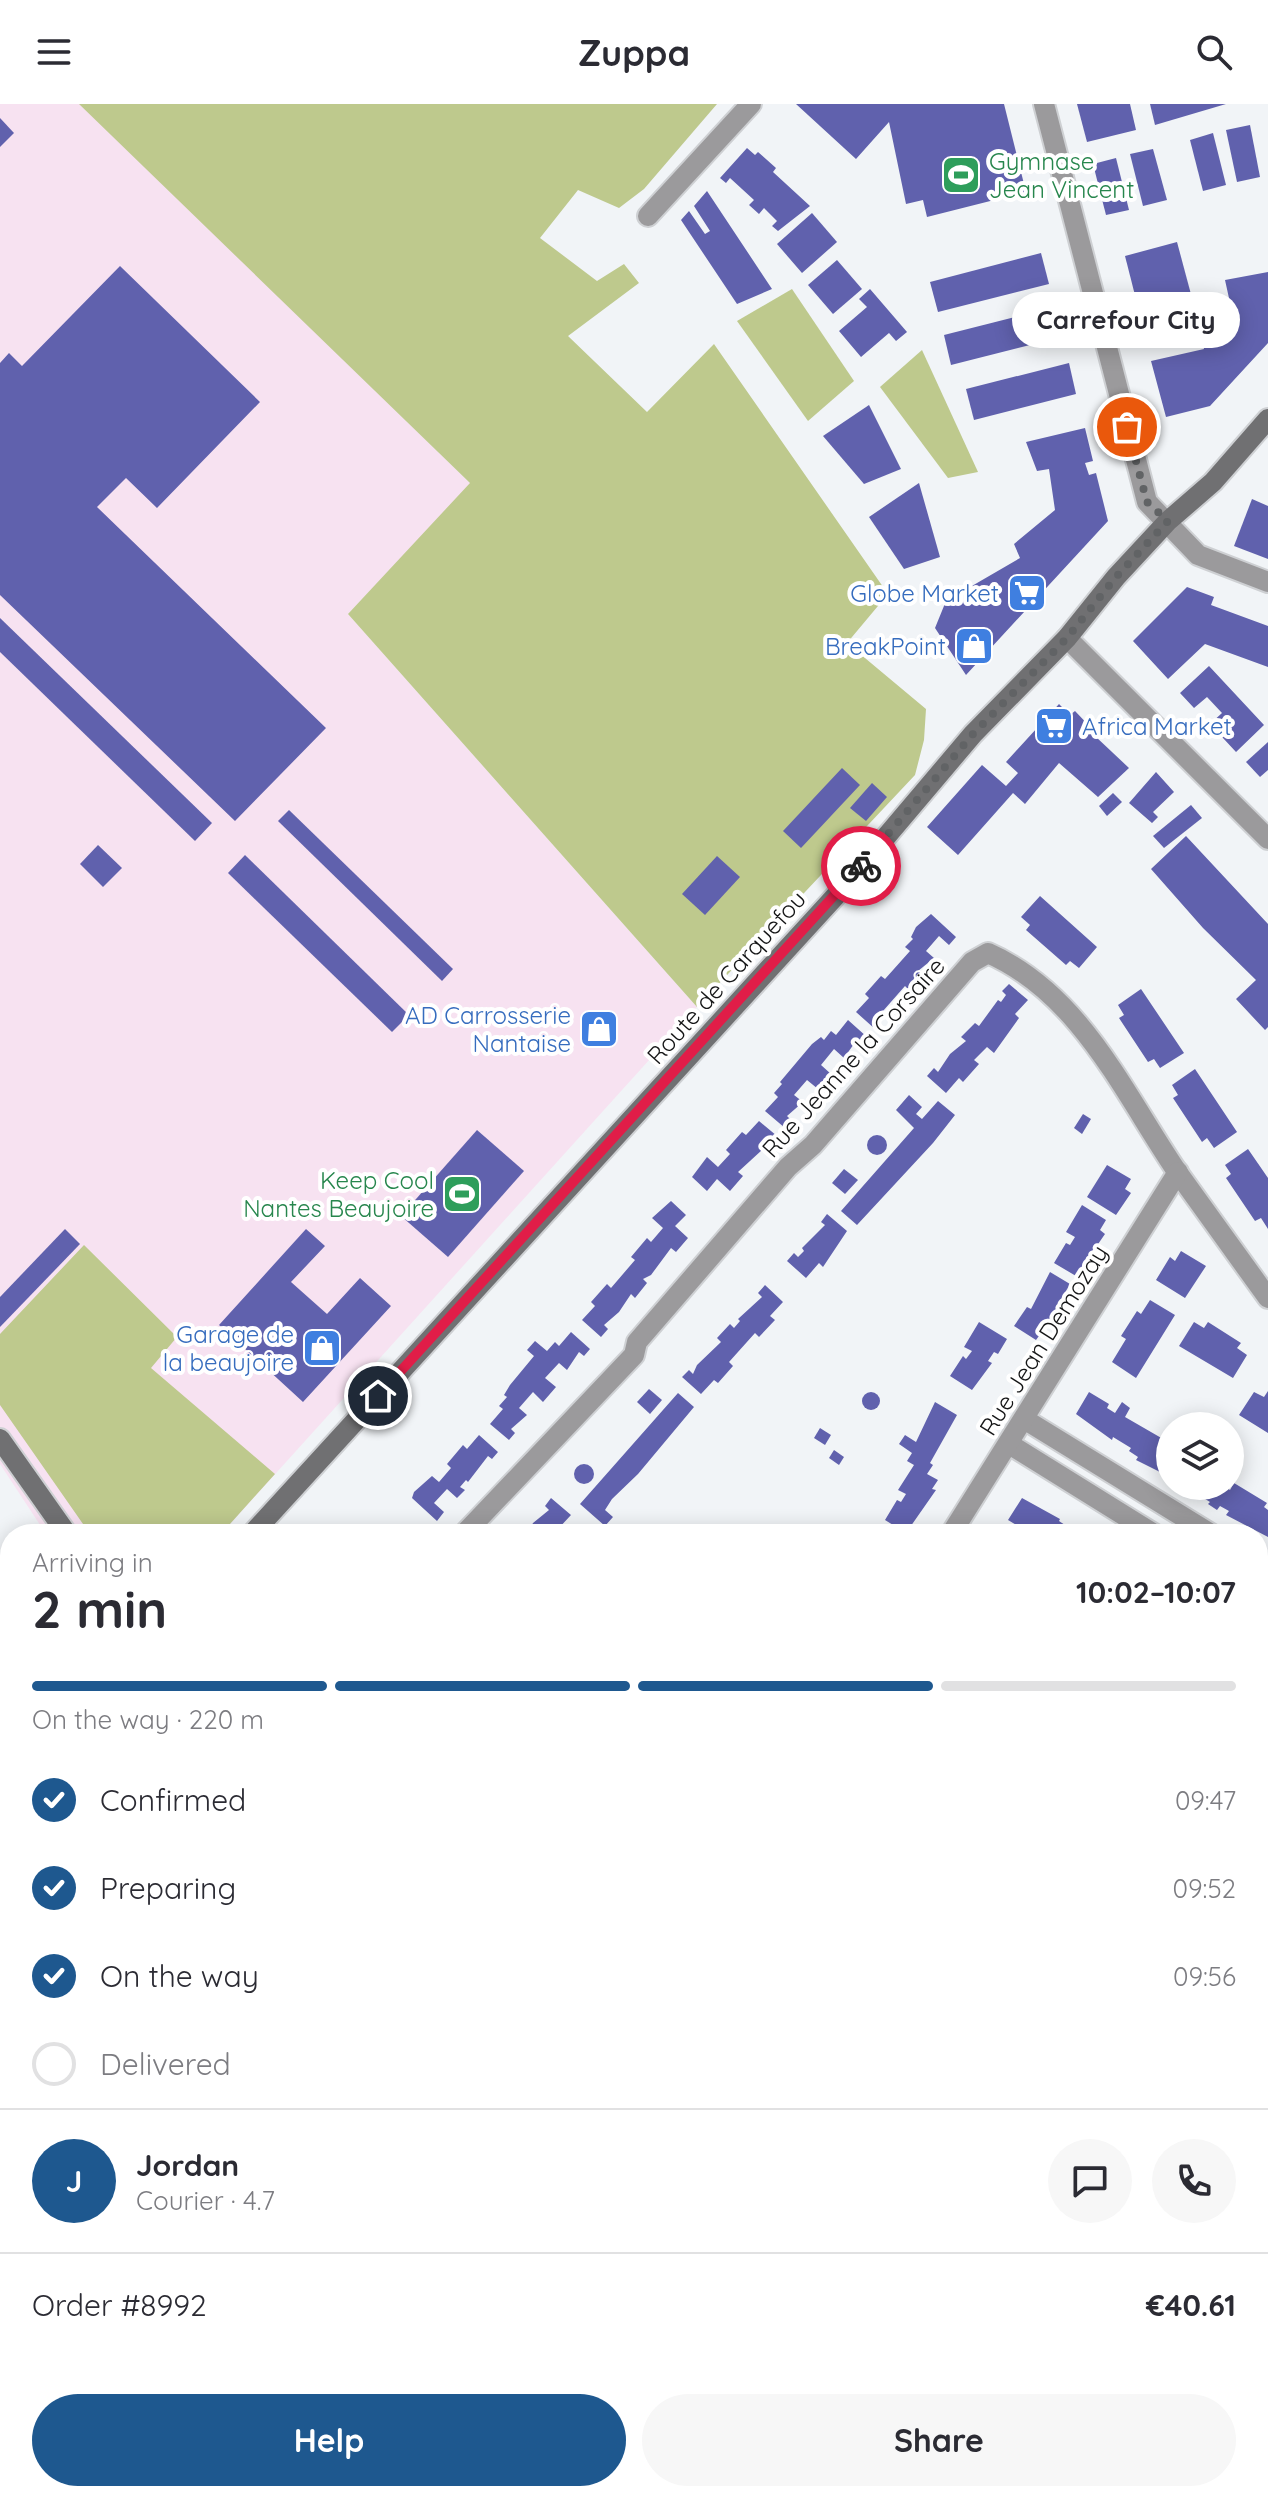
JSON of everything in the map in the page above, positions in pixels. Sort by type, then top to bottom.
[{"type":"main road","name":"Route de Carquefou","points":[[261,1524],[841,890],[973,734],[1067,638],[1116,577],[1168,521],[1213,482],[1268,419]]},
{"type":"main road","points":[[0,1439],[60,1524]]},
{"type":"street","points":[[648,216],[751,104]]},
{"type":"street","points":[[1044,104],[1147,502],[1198,555],[1268,582]]},
{"type":"street","points":[[1067,638],[1268,839]]},
{"type":"street","name":"Rue Jeanne la Corsaire","points":[[473,1524],[634,1355],[637,1342],[972,962],[988,953],[1009,962],[1080,1022],[1178,1172],[1268,1298]]},
{"type":"street","name":"Rue Jean Demozay","points":[[957,1524],[1178,1172]]},
{"type":"street","points":[[1024,1419],[1195,1524]]},
{"type":"street","points":[[1009,1444],[1138,1524]]},
{"type":"shaded area","points":[[0,104],[80,104],[471,484],[348,614],[697,1007],[230,1524],[39,1524],[0,1464]]},
{"type":"green space","points":[[79,104],[717,104],[644,189],[619,208],[578,190],[540,238],[597,281],[624,264],[639,283],[568,336],[647,412],[714,344],[888,594],[847,643],[926,709],[924,740],[915,775],[697,1007],[348,614],[470,483]]},
{"type":"green space","points":[[792,289],[854,381],[808,421],[737,321]]},
{"type":"green space","points":[[922,350],[978,472],[948,478],[880,387]]},
{"type":"green space","points":[[84,1245],[177,1337],[151,1368],[275,1474],[230,1524],[83,1524],[0,1405],[0,1334]]},
{"type":"building","name":"Gymnase Jean Vincent","points":[[796,104],[1004,104],[1026,192],[927,217],[923,200],[906,204],[889,122],[856,159]]},
{"type":"building","points":[[1077,104],[1130,104],[1136,130],[1087,142]]},
{"type":"building","points":[[1150,104],[1226,104],[1155,125]]},
{"type":"building","points":[[0,118],[14,133],[0,147]]},
{"type":"building","points":[[1250,125],[1260,177],[1237,182],[1226,130]]},
{"type":"building","points":[[1213,133],[1226,185],[1203,191],[1190,140]]},
{"type":"building","points":[[747,148],[755,155],[758,152],[776,168],[773,172],[810,206],[778,231],[772,226],[777,221],[764,208],[759,214],[749,205],[754,200],[730,178],[726,183],[720,178]]},
{"type":"building","points":[[1153,149],[1167,200],[1143,206],[1130,154]]},
{"type":"building","points":[[1116,158],[1129,210],[1106,215],[1093,164]]},
{"type":"building","points":[[707,191],[772,289],[737,304],[681,220],[689,211],[705,234],[710,231],[694,206]]},
{"type":"building","points":[[812,213],[837,242],[802,273],[777,244]]},
{"type":"building","points":[[1177,242],[1192,298],[1139,311],[1125,256]]},
{"type":"building","points":[[1041,253],[1049,284],[938,312],[930,282]]},
{"type":"building","points":[[837,260],[862,289],[833,314],[808,285]]},
{"type":"building","points":[[120,266],[260,402],[157,508],[126,478],[97,507],[326,728],[235,821],[0,595],[0,363],[9,353],[22,366]]},
{"type":"building","points":[[1268,272],[1268,343],[1210,406],[1166,417],[1151,361],[1204,349],[1201,338],[1236,330],[1225,280]]},
{"type":"building","points":[[870,289],[907,332],[896,341],[889,333],[861,357],[839,331],[867,307],[859,299]]},
{"type":"building","points":[[1055,307],[1062,337],[951,365],[944,335]]},
{"type":"building","points":[[1069,363],[1076,394],[974,420],[966,389]]},
{"type":"building","points":[[869,405],[901,469],[864,484],[823,436]]},
{"type":"building","points":[[1085,428],[1093,461],[1085,463],[1089,475],[1096,473],[1108,521],[966,675],[935,628],[946,601],[1020,558],[1014,544],[1055,510],[1049,469],[1037,471],[1026,442]]},
{"type":"building","points":[[919,483],[940,557],[904,569],[869,517]]},
{"type":"building","points":[[1252,499],[1268,506],[1268,559],[1234,546]]},
{"type":"building","points":[[1187,587],[1214,597],[1211,605],[1268,626],[1268,667],[1205,644],[1168,679],[1133,641]]},
{"type":"building","points":[[0,618],[212,823],[195,841],[0,652]]},
{"type":"building","points":[[1209,666],[1264,725],[1236,752],[1210,724],[1222,713],[1207,697],[1194,708],[1180,693]]},
{"type":"building","points":[[1059,704],[1070,715],[1075,711],[1096,733],[1095,736],[1129,768],[1098,797],[1059,763],[1025,804],[1013,793],[958,855],[927,827],[982,765],[1006,786],[1018,773],[1006,762]]},
{"type":"building","points":[[1268,742],[1268,770],[1260,777],[1246,762]]},
{"type":"building","points":[[842,768],[860,785],[801,848],[783,831]]},
{"type":"building","points":[[1156,772],[1174,792],[1153,812],[1158,817],[1152,823],[1129,803]]},
{"type":"building","points":[[872,783],[887,797],[866,821],[850,808]]},
{"type":"building","points":[[1113,793],[1122,802],[1107,816],[1099,806]]},
{"type":"building","points":[[1191,805],[1202,818],[1164,848],[1153,836]]},
{"type":"building","points":[[289,810],[453,969],[442,981],[278,821]]},
{"type":"building","points":[[1186,836],[1268,924],[1268,1027],[1265,1030],[1236,999],[1256,980],[1203,928],[1151,869]]},
{"type":"building","points":[[98,845],[122,868],[103,887],[80,864]]},
{"type":"building","points":[[245,855],[409,1015],[392,1032],[228,873]]},
{"type":"building","points":[[717,856],[740,877],[705,915],[682,894]]},
{"type":"building","points":[[1040,896],[1097,947],[1079,968],[1070,961],[1066,965],[1026,930],[1030,925],[1021,917]]},
{"type":"building","points":[[931,914],[956,937],[949,945],[939,936],[926,951],[934,958],[918,971],[923,975],[909,990],[905,986],[883,1011],[875,1029],[856,1012],[869,998],[865,994],[881,976],[885,979],[910,951],[905,947],[913,939],[911,937],[916,927]]},
{"type":"building","points":[[1009,984],[1028,1000],[1015,1014],[1019,1018],[994,1053],[987,1047],[974,1060],[979,1064],[963,1082],[959,1078],[946,1093],[927,1076],[934,1068],[938,1072],[950,1054],[966,1041],[961,1037],[975,1023],[979,1026],[998,1000],[1001,1002],[1006,995],[1002,991]]},
{"type":"building","points":[[1141,989],[1184,1053],[1160,1068],[1154,1059],[1148,1062],[1119,1018],[1124,1015],[1118,1005]]},
{"type":"building","points":[[848,1020],[867,1037],[860,1045],[856,1041],[844,1058],[834,1049],[821,1065],[831,1074],[818,1089],[807,1080],[794,1095],[803,1102],[787,1116],[791,1120],[785,1128],[765,1111],[778,1097],[774,1093],[782,1084],[780,1082],[812,1044],[821,1037],[824,1040],[831,1031],[836,1035]]},
{"type":"building","points":[[1195,1069],[1237,1132],[1214,1148],[1207,1138],[1202,1142],[1173,1098],[1178,1095],[1172,1085]]},
{"type":"building","points":[[909,1095],[922,1107],[916,1114],[922,1119],[938,1101],[955,1115],[857,1225],[841,1211],[914,1128],[896,1110]]},
{"type":"building","points":[[1083,1114],[1091,1119],[1082,1134],[1074,1128]]},
{"type":"building","points":[[759,1121],[777,1136],[770,1144],[766,1141],[762,1150],[738,1172],[743,1176],[730,1191],[717,1179],[707,1191],[692,1177],[707,1157],[718,1167],[730,1154],[726,1150],[742,1132],[746,1135]]},
{"type":"building","name":"Keep Cool Nantes Beaujoire","points":[[477,1130],[524,1171],[448,1257],[401,1216]]},
{"type":"building","points":[[873,1135],[881,1135],[887,1145],[881,1155],[873,1155],[867,1149],[867,1141]]},
{"type":"building","points":[[1248,1149],[1268,1178],[1268,1229],[1261,1218],[1255,1221],[1226,1178],[1231,1174],[1225,1165]]},
{"type":"building","points":[[1107,1165],[1131,1179],[1125,1189],[1131,1193],[1116,1215],[1087,1197]]},
{"type":"building","points":[[844,1169],[858,1180],[845,1194],[832,1183]]},
{"type":"building","points":[[671,1201],[686,1215],[675,1226],[688,1238],[676,1252],[671,1248],[651,1275],[643,1279],[647,1283],[635,1298],[631,1294],[619,1312],[604,1325],[608,1329],[601,1337],[582,1320],[595,1306],[591,1302],[607,1284],[611,1288],[635,1260],[631,1257],[647,1238],[651,1242],[663,1228],[652,1218]]},
{"type":"building","points":[[1082,1205],[1106,1220],[1100,1230],[1105,1234],[1076,1276],[1054,1263],[1066,1243],[1070,1245],[1075,1237],[1066,1232]]},
{"type":"building","points":[[827,1214],[847,1231],[823,1267],[819,1263],[806,1278],[787,1261],[794,1253],[798,1257],[804,1251],[802,1248],[825,1225],[821,1222]]},
{"type":"building","points":[[65,1229],[80,1244],[0,1327],[0,1297]]},
{"type":"building","points":[[306,1229],[325,1246],[291,1282],[327,1314],[360,1278],[391,1306],[303,1402],[219,1325]]},
{"type":"building","points":[[1181,1251],[1206,1266],[1185,1298],[1156,1280],[1170,1257],[1175,1261]]},
{"type":"building","points":[[1050,1272],[1070,1284],[1059,1303],[1062,1304],[1036,1340],[1014,1326],[1027,1307],[1031,1309]]},
{"type":"building","points":[[765,1285],[783,1302],[770,1316],[775,1320],[759,1337],[755,1333],[729,1362],[733,1366],[718,1383],[714,1380],[701,1394],[682,1377],[689,1370],[693,1374],[697,1365],[721,1342],[717,1338],[730,1324],[734,1328],[740,1321],[738,1319],[762,1297],[758,1293]]},
{"type":"building","points":[[1150,1300],[1175,1315],[1136,1378],[1112,1362],[1126,1339],[1121,1336],[1137,1311],[1141,1314]]},
{"type":"building","points":[[979,1322],[1007,1339],[998,1354],[994,1352],[988,1361],[992,1363],[972,1390],[950,1376],[963,1356],[966,1359],[972,1351],[964,1347]]},
{"type":"building","points":[[1194,1322],[1204,1328],[1208,1322],[1241,1343],[1237,1348],[1247,1355],[1233,1378],[1179,1346]]},
{"type":"building","points":[[571,1332],[590,1349],[584,1356],[579,1352],[567,1370],[559,1363],[545,1378],[556,1387],[543,1402],[533,1392],[519,1408],[527,1415],[511,1429],[515,1433],[509,1440],[490,1424],[503,1409],[499,1406],[507,1397],[504,1395],[510,1385],[534,1356],[527,1350],[535,1341],[547,1351],[555,1342],[559,1346]]},
{"type":"building","points":[[649,1389],[662,1400],[650,1414],[637,1402]]},
{"type":"building","points":[[1268,1391],[1268,1433],[1244,1418],[1244,1412],[1241,1412],[1254,1392],[1264,1397]]},
{"type":"building","points":[[871,1392],[880,1401],[871,1410],[862,1401]]},
{"type":"building","points":[[1089,1392],[1109,1404],[1107,1408],[1115,1413],[1122,1402],[1130,1408],[1125,1417],[1156,1435],[1156,1470],[1136,1460],[1138,1457],[1129,1451],[1131,1448],[1113,1437],[1112,1440],[1076,1414]]},
{"type":"building","points":[[678,1393],[694,1407],[638,1474],[612,1499],[605,1510],[613,1517],[607,1524],[603,1524],[580,1504]]},
{"type":"building","points":[[935,1402],[957,1415],[930,1463],[933,1465],[927,1474],[938,1480],[932,1489],[936,1490],[912,1524],[891,1524],[885,1520],[897,1500],[901,1502],[906,1494],[898,1490],[914,1465],[907,1461],[912,1453],[899,1444],[905,1435],[916,1442]]},
{"type":"building","points":[[820,1428],[831,1435],[825,1445],[814,1438]]},
{"type":"building","points":[[479,1435],[498,1452],[492,1459],[488,1456],[468,1482],[466,1480],[460,1487],[465,1490],[457,1498],[447,1489],[434,1503],[444,1512],[437,1521],[412,1498],[414,1492],[432,1476],[439,1482],[451,1468],[447,1464],[463,1445],[467,1449]]},
{"type":"building","points":[[834,1450],[844,1457],[839,1465],[829,1458]]},
{"type":"building","points":[[584,1464],[591,1467],[594,1474],[591,1481],[584,1484],[577,1481],[574,1474],[577,1467]]},
{"type":"building","points":[[1244,1489],[1267,1503],[1264,1507],[1268,1510],[1268,1524],[1243,1524],[1226,1515],[1229,1511],[1220,1506],[1217,1510],[1208,1504],[1210,1502],[1207,1500],[1244,1500]]},
{"type":"building","points":[[551,1498],[571,1515],[563,1524],[532,1524],[549,1510],[545,1506]]},
{"type":"building","points":[[1022,1498],[1064,1524],[1015,1524],[1008,1520]]},
{"type":"way so far","points":[[861,866],[973,734],[1067,638],[1116,577],[1168,521],[1147,502],[1127,427]]},
{"type":"place","name":"Gymnase Jean Vincent","points":[[961,175]]},
{"type":"place","name":"Carrefour City","points":[[1127,427]]},
{"type":"place","name":"Globe Market","points":[[1027,593]]},
{"type":"place","name":"BreakPoint","points":[[974,646]]},
{"type":"place","name":"Africa Market","points":[[1054,726]]},
{"type":"place","name":"AD Carrosserie Nantaise","points":[[599,1029]]},
{"type":"place","name":"Keep Cool Nantes Beaujoire","points":[[462,1194]]},
{"type":"place","name":"Garage de la beaujoire","points":[[322,1348]]},
{"type":"route","points":[[378,1396],[861,866]]}]
